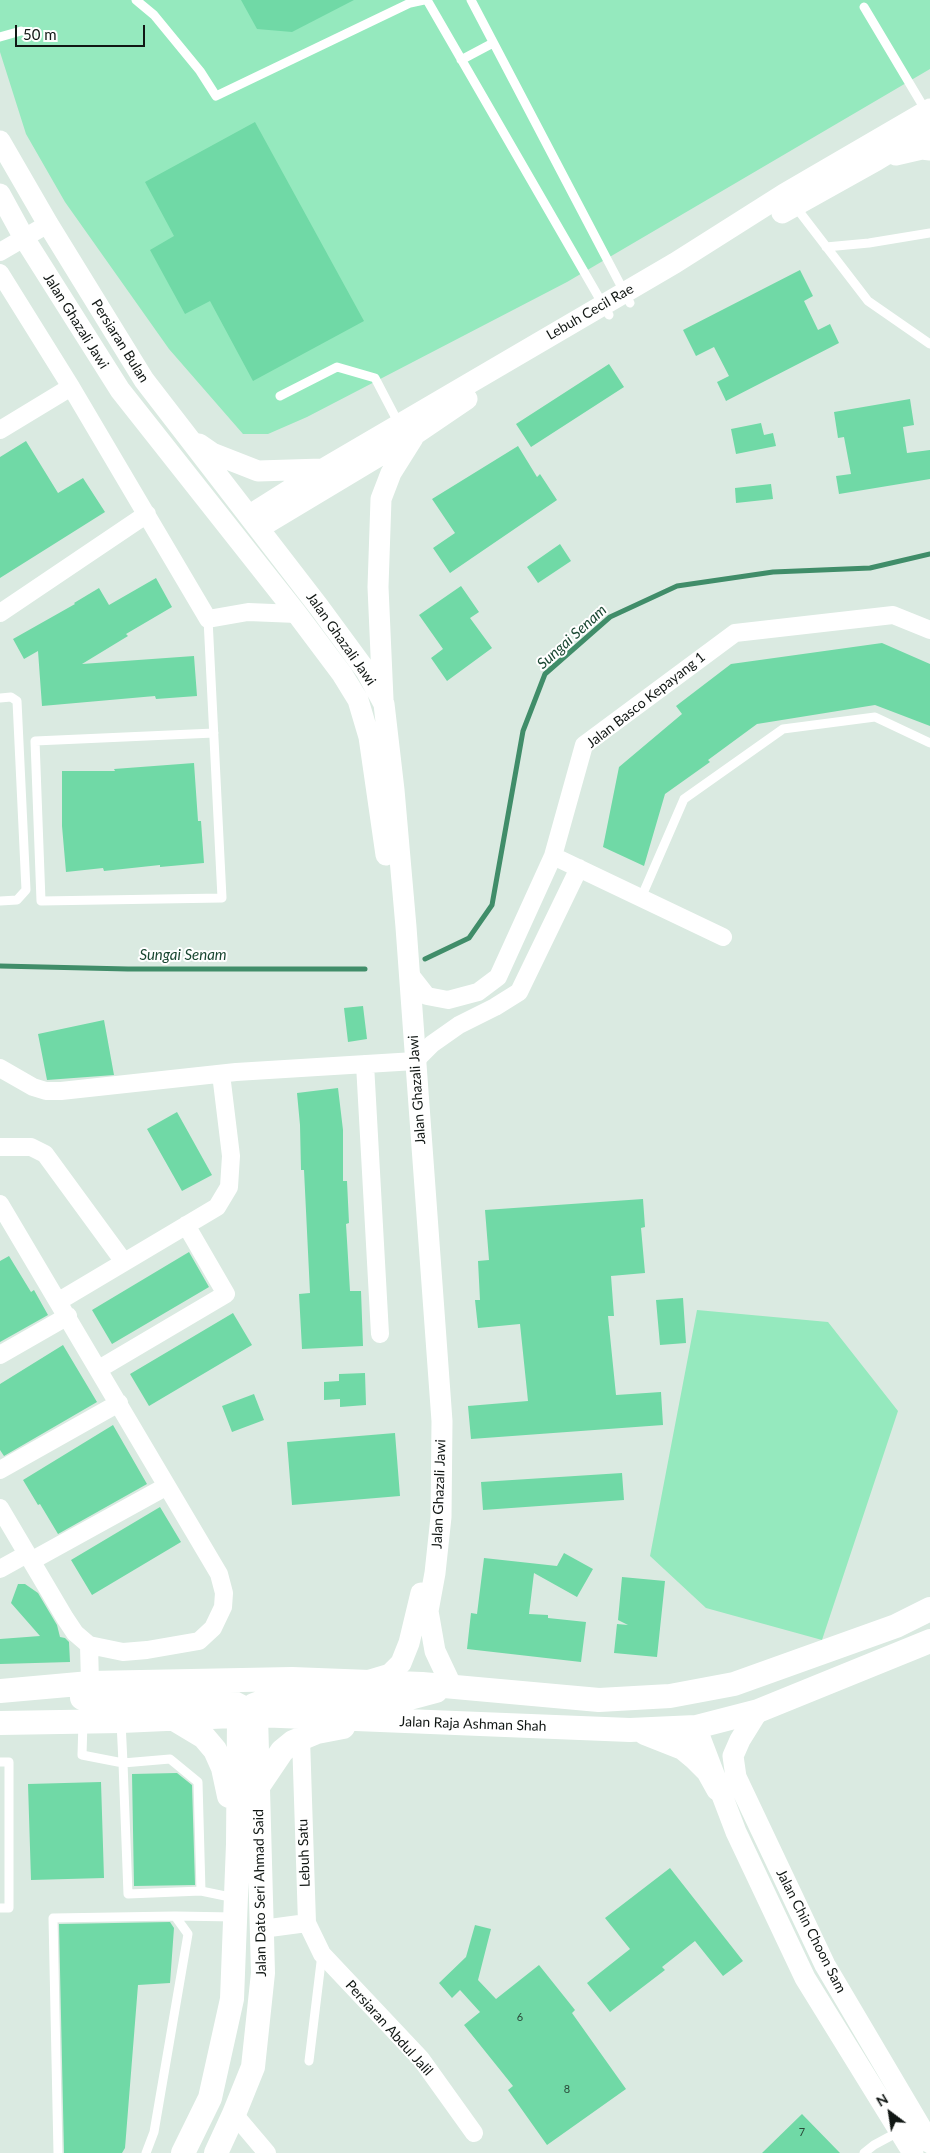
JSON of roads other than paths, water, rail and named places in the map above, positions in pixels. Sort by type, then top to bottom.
[{"type":"main road","points":[[0,1692],[90,1683],[252,1679],[370,1680],[598,1700],[670,1696],[734,1684],[896,1626],[930,1609]]},
{"type":"main road","name":"Jalan Raja Ashman Shah","points":[[0,1722],[121,1721],[247,1713],[374,1721],[630,1730],[696,1727],[758,1711],[930,1641]]},
{"type":"main road","points":[[696,1727],[708,1710],[796,1677],[816,1654]]},
{"type":"main road","points":[[0,1692],[117,1699],[216,1698],[230,1701],[247,1713],[262,1702],[291,1700],[395,1702],[452,1687]]},
{"type":"main road","name":"Jalan Dato Seri Ahmad Said","points":[[216,2153],[253,2067],[264,1973],[258,1788],[247,1713]]},
{"type":"main road","name":"Jalan Dato Seri Ahmad Said","points":[[184,2153],[210,2098],[232,1999],[238,1844],[247,1713]]},
{"type":"main road","points":[[174,1719],[204,1737],[215,1750],[223,1768],[238,1844]]},
{"type":"main road","points":[[258,1788],[282,1751],[301,1738],[317,1732],[374,1721]]},
{"type":"main road","points":[[630,1730],[651,1735],[683,1748],[708,1771],[718,1789]]},
{"type":"street","name":"Lebuh Cecil Rae","points":[[253,523],[628,297],[794,206],[929,117]]},
{"type":"street","name":"Persiaran Bulan","points":[[0,141],[48,224],[144,380],[191,438],[253,523]]},
{"type":"street","points":[[877,151],[930,150]]},
{"type":"street","name":"Lebuh Cecil Rae","points":[[628,297],[675,263],[784,194],[877,151]]},
{"type":"street","name":"Jalan Ghazali Jawi","points":[[0,194],[24,238],[120,390],[342,674],[358,702],[369,737],[389,877],[402,1020],[409,1061],[442,1421],[441,1517],[435,1573],[428,1611],[435,1651],[452,1687]]},
{"type":"street","points":[[0,252],[48,224]]},
{"type":"street","points":[[0,273],[71,387],[208,619],[248,612],[296,614]]},
{"type":"street","name":"Lebuh Cecil Rae","points":[[253,523],[323,469],[456,406],[606,310]]},
{"type":"street","points":[[0,430],[71,387]]},
{"type":"street","points":[[384,704],[378,587],[381,499],[407,429]]},
{"type":"street","points":[[191,438],[212,453],[258,471],[323,469]]},
{"type":"street","points":[[177,461],[207,487],[233,516],[253,523],[257,545],[351,671],[358,702]]},
{"type":"street","points":[[0,613],[147,514]]},
{"type":"street","name":"Jalan Ghazali Jawi","points":[[253,523],[366,671],[384,704],[394,790],[409,973],[409,1061]]},
{"type":"street","name":"Jalan Basco Kepayang 1","points":[[409,973],[427,996],[448,1000],[478,992],[498,977],[554,856],[584,745],[735,633],[893,615],[930,630]]},
{"type":"street","points":[[554,856],[723,937]]},
{"type":"street","points":[[0,1068],[33,1087],[46,1091],[221,1074],[409,1061],[459,1025],[495,1007],[519,992],[579,868]]},
{"type":"street","points":[[370,1680],[390,1674],[401,1663],[408,1643],[419,1603],[428,1558],[432,1497],[409,1061]]},
{"type":"street","points":[[365,1064],[380,1334]]},
{"type":"street","points":[[0,1355],[124,1262],[218,1207],[229,1187],[231,1156],[221,1074]]},
{"type":"street","points":[[0,1147],[31,1148],[44,1154],[124,1262]]},
{"type":"street","points":[[0,1204],[6,1227],[63,1309],[218,1574],[224,1593],[223,1607],[213,1628],[199,1641],[147,1650],[123,1652],[89,1646],[75,1633],[0,1508]]},
{"type":"street","points":[[98,1369],[226,1294],[186,1226]]},
{"type":"street","points":[[0,1470],[118,1403]]},
{"type":"street","points":[[0,1569],[29,1557],[167,1486]]},
{"type":"street","points":[[89,1646],[90,1683]]},
{"type":"street","name":"Jalan Chin Choon Sam","points":[[758,1711],[740,1740],[733,1756],[736,1777],[825,1966],[912,2126],[912,2153]]},
{"type":"street","name":"Jalan Chin Choon Sam","points":[[696,1727],[718,1789],[736,1832],[806,1978],[912,2126],[930,2143]]},
{"type":"street","name":"Lebuh Satu","points":[[301,1738],[306,1923]]},
{"type":"street","points":[[262,1929],[306,1923]]},
{"type":"street","name":"Persiaran Abdul Jalil","points":[[306,1923],[322,1954],[421,2059],[474,2133]]},
{"type":"street","points":[[806,1978],[825,1966]]},
{"type":"street","points":[[234,2114],[267,2153]]},
{"type":"lane","points":[[136,0],[154,15],[200,70],[216,96],[410,3],[426,0],[606,310]]},
{"type":"lane","points":[[470,0],[628,297]]},
{"type":"lane","points":[[864,7],[929,117]]},
{"type":"lane","points":[[0,37],[21,31]]},
{"type":"lane","points":[[461,60],[493,43]]},
{"type":"lane","points":[[794,206],[868,301],[930,344]]},
{"type":"lane","points":[[826,247],[870,243],[930,232]]},
{"type":"lane","points":[[280,396],[337,367],[375,378],[407,429]]},
{"type":"lane","points":[[208,619],[214,733],[222,898],[41,901],[35,741],[214,733]]},
{"type":"lane","points":[[0,698],[11,697],[17,702],[26,890],[17,900],[0,901]]},
{"type":"lane","points":[[641,898],[684,799],[783,729],[876,717],[930,743]]},
{"type":"lane","points":[[82,1721],[82,1754],[123,1763],[170,1759],[198,1782],[202,1891]]},
{"type":"lane","points":[[121,1721],[128,1894],[202,1891],[236,1907]]},
{"type":"lane","points":[[0,1762],[9,1762],[9,1908],[0,1908]]},
{"type":"lane","points":[[58,2153],[52,1918],[175,1916],[236,1907]]},
{"type":"lane","points":[[146,2153],[154,2132],[188,1934],[175,1916]]},
{"type":"lane","points":[[309,2062],[322,1954]]},
{"type":"lane","points":[[864,2153],[874,2145],[912,2126]]},
{"type":"lane","points":[[874,2145],[879,2153]]},
{"type":"waterway","name":"Sungai Senam","points":[[425,959],[469,938],[492,905],[523,731],[545,674],[610,617],[677,586],[773,572],[870,568],[930,554]]},
{"type":"waterway","name":"Sungai Senam","points":[[0,966],[128,969],[365,969]]}]
